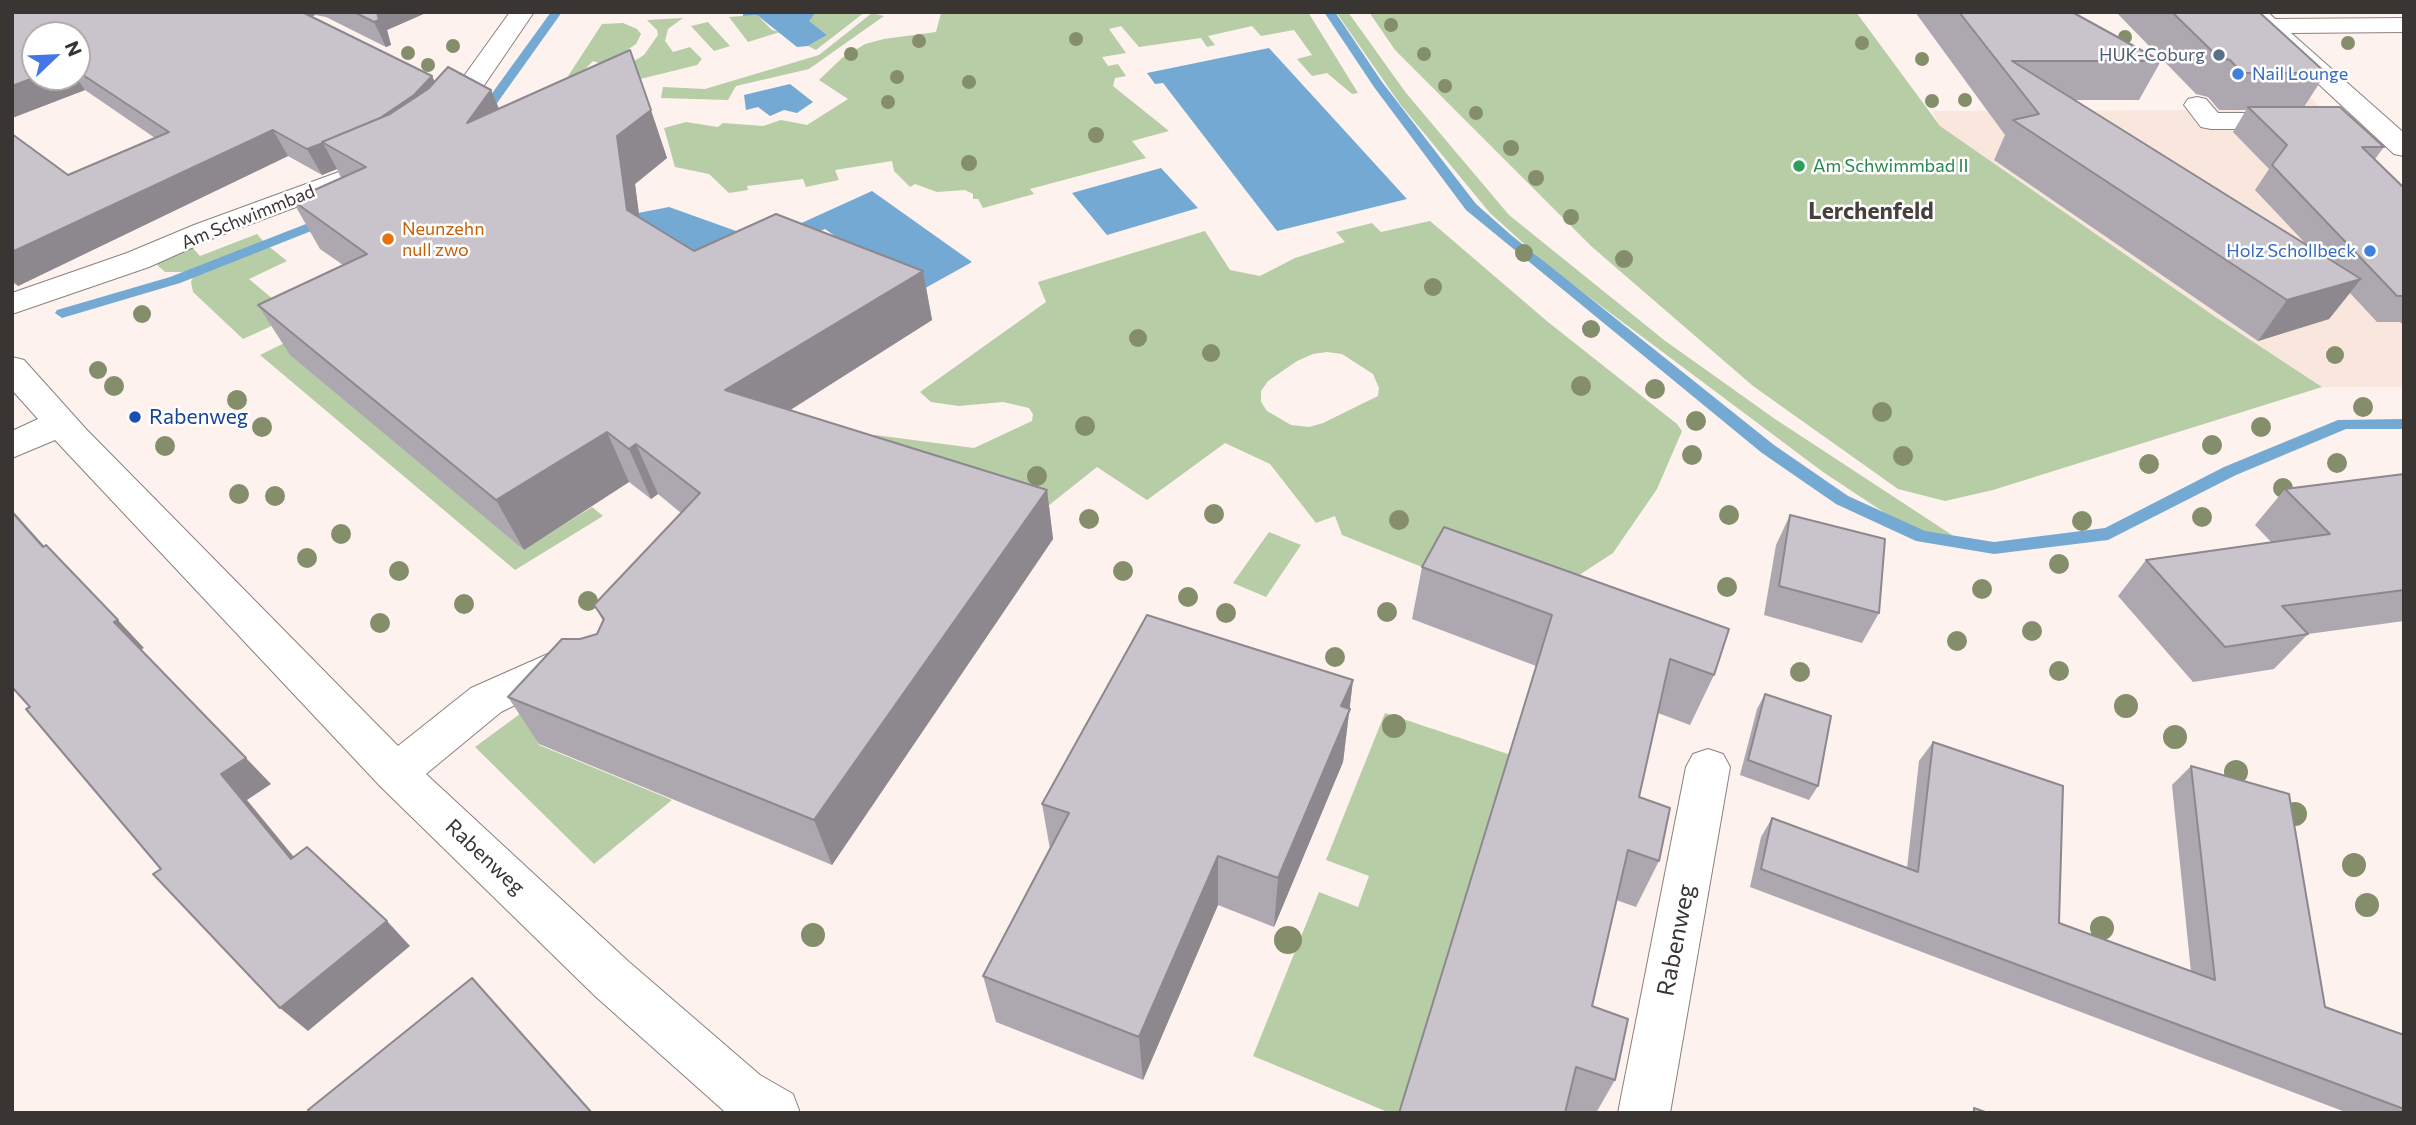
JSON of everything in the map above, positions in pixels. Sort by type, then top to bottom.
[{"type":"street","points":[[429,135],[452,115],[472,80],[522,12]]},
{"type":"street","points":[[2261,19],[2404,25]]},
{"type":"street","points":[[2261,19],[2404,148]]},
{"type":"street","points":[[439,86],[463,98]]},
{"type":"street","points":[[2197,105],[2211,121],[2374,121]]},
{"type":"street","name":"Am Schwimmbad","points":[[12,304],[130,263],[381,163]]},
{"type":"street","name":"Rabenweg","points":[[12,368],[60,423],[396,773],[749,1106]]},
{"type":"street","points":[[12,446],[60,423]]},
{"type":"street","points":[[396,773],[486,700],[550,668],[606,669]]},
{"type":"street","name":"Rabenweg","points":[[1644,1113],[1708,767]]},
{"type":"shaded area","points":[[2308,95],[2404,187],[2404,387],[2322,387],[2217,318],[1940,126],[1932,111],[2291,110]]},
{"type":"green space","points":[[816,12],[865,12],[816,50],[808,46],[827,35],[808,21]]},
{"type":"green space","points":[[937,12],[1308,12],[1358,93],[1352,94],[1327,73],[1312,76],[1297,59],[1312,55],[1294,30],[1261,36],[1252,26],[1208,36],[1215,45],[1207,47],[1201,38],[1139,47],[1121,26],[1109,29],[1126,53],[1102,57],[1108,66],[1118,64],[1126,76],[1115,78],[1113,86],[1169,131],[1132,141],[1146,158],[1030,189],[1034,194],[983,208],[978,199],[973,199],[973,194],[965,190],[937,192],[915,184],[910,187],[894,171],[892,161],[835,170],[839,180],[806,187],[803,179],[747,186],[748,190],[729,193],[709,174],[675,167],[664,128],[686,122],[718,127],[723,123],[763,126],[781,120],[807,125],[848,99],[819,80],[842,58],[865,44],[936,32],[941,13]]},
{"type":"green space","points":[[1336,12],[1348,12],[1406,93],[1509,215],[1664,340],[1775,419],[1952,535],[1938,537],[1891,517],[1823,472],[1553,270],[1490,213],[1400,104]]},
{"type":"green space","points":[[1369,12],[1856,12],[1940,126],[2217,318],[2322,387],[1993,490],[1945,501],[1898,489],[1753,386],[1591,246],[1395,50]]},
{"type":"green space","points":[[872,13],[884,16],[809,69],[736,86],[728,100],[661,98],[663,87],[705,89],[819,55]]},
{"type":"green space","points":[[757,15],[772,30],[780,32],[748,42],[729,17]]},
{"type":"green space","points":[[683,18],[668,29],[665,41],[673,52],[690,47],[702,59],[697,65],[616,85],[610,76],[644,55],[658,35],[657,30],[647,20]]},
{"type":"green space","points":[[708,22],[730,46],[714,51],[691,26]]},
{"type":"green space","points":[[623,23],[637,29],[641,34],[636,44],[605,65],[593,61],[569,86],[557,93],[602,24]]},
{"type":"green space","points":[[1430,221],[1548,322],[1677,424],[1682,431],[1657,489],[1613,553],[1527,609],[1342,535],[1335,516],[1316,523],[1270,464],[1225,443],[1147,500],[1097,467],[1019,529],[868,446],[875,435],[974,448],[1032,421],[1033,414],[1029,408],[1003,402],[959,406],[931,402],[920,392],[1046,302],[1038,282],[1205,231],[1230,270],[1260,276],[1295,258],[1345,242],[1336,232],[1372,223],[1381,232]],"holes":[[[1313,354],[1342,354],[1373,374],[1379,388],[1378,396],[1309,427],[1291,425],[1267,411],[1261,402],[1261,391],[1268,381],[1297,361]]]},
{"type":"green space","points":[[257,234],[264,242],[189,272],[165,272],[153,261],[191,246],[200,256]]},
{"type":"green space","points":[[267,245],[287,261],[249,279],[280,305],[311,308],[243,339],[193,292],[191,282],[193,277]]},
{"type":"green space","points":[[366,303],[523,550],[592,507],[603,516],[515,570],[260,355]]},
{"type":"green space","points":[[1269,532],[1301,545],[1266,597],[1233,583]]},
{"type":"green space","points":[[524,711],[539,745],[672,800],[594,864],[475,747]]},
{"type":"green space","points":[[1385,713],[1511,755],[1400,1113],[1390,1113],[1253,1056],[1319,892],[1358,907],[1369,876],[1326,860]]},
{"type":"water","points":[[743,12],[816,12],[809,21],[827,35],[808,46],[797,47],[757,15],[743,16]]},
{"type":"water","points":[[1269,48],[1407,199],[1277,231],[1163,83],[1155,84],[1147,73]]},
{"type":"water","points":[[790,84],[813,102],[797,113],[784,110],[770,116],[758,107],[746,110],[744,95]]},
{"type":"water","points":[[1161,168],[1198,208],[1107,235],[1072,193]]},
{"type":"water","points":[[872,191],[972,262],[895,305],[645,259],[638,213],[669,207],[739,232],[742,250]],"holes":[[[825,229],[846,244],[780,250]]]},
{"type":"building","points":[[12,12],[302,12],[432,76],[414,95],[380,118],[323,143],[307,149],[273,130],[12,252],[12,134],[68,175],[169,132],[91,80],[91,21],[21,21],[21,83],[12,86]]},
{"type":"building","points":[[354,12],[377,12],[379,20],[374,22]]},
{"type":"building","points":[[1959,12],[2072,12],[2161,61],[2012,61],[2361,279],[2287,300],[2013,120],[2039,114]]},
{"type":"building","points":[[2172,12],[2259,12],[2326,73],[2242,73],[2230,60],[2218,57]]},
{"type":"building","points":[[630,50],[651,110],[617,136],[627,210],[694,251],[776,214],[923,271],[725,390],[1047,490],[814,820],[508,697],[562,639],[580,639],[597,634],[604,619],[594,605],[700,493],[636,444],[629,449],[607,432],[496,500],[258,305],[367,254],[292,200],[366,167],[322,142],[390,114],[428,89],[448,67],[491,90],[467,123]]},
{"type":"building","points":[[2248,107],[2340,107],[2384,147],[2362,147],[2404,188],[2404,296],[2397,296],[2272,165],[2287,145]]},
{"type":"building","points":[[2404,474],[2404,590],[2282,606],[2308,634],[2225,647],[2146,560],[2330,534],[2285,489]]},
{"type":"building","points":[[12,512],[43,547],[46,545],[118,620],[114,622],[246,758],[221,774],[291,859],[307,847],[387,921],[280,1008],[153,874],[161,869],[26,709],[30,707],[12,687]]},
{"type":"building","points":[[1790,515],[1885,539],[1879,613],[1779,586]]},
{"type":"building","points":[[1444,527],[1729,629],[1714,675],[1670,659],[1639,797],[1670,808],[1659,861],[1628,850],[1592,1006],[1628,1019],[1615,1080],[1576,1067],[1565,1113],[1399,1113],[1552,615],[1422,567]]},
{"type":"building","points":[[1147,615],[1353,680],[1341,706],[1350,709],[1278,878],[1218,856],[1139,1037],[983,976],[1069,813],[1042,804]]},
{"type":"building","points":[[1765,694],[1831,716],[1818,786],[1748,760]]},
{"type":"building","points":[[1933,742],[2063,786],[2059,923],[2215,980],[2191,766],[2289,794],[2325,1007],[2404,1035],[2404,1109],[1761,869],[1772,818],[1918,872]]},
{"type":"building","points":[[472,978],[590,1113],[310,1113],[308,1110]]},
{"type":"building","points":[[1974,1108],[1988,1113],[1974,1113]]},
{"type":"waterway","points":[[481,117],[557,12]]},
{"type":"waterway","points":[[1329,12],[1378,84],[1471,207],[1506,238],[1768,449],[1842,500],[1922,537],[1994,548],[2108,534],[2230,471],[2344,424],[2404,424]]},
{"type":"waterway","points":[[62,313],[175,280],[329,219]]},
{"type":"place","name":"HUK-Coburg","points":[[2219,55]]},
{"type":"place","name":"Nail Lounge","points":[[2238,74]]},
{"type":"place","name":"Am Schwimmbad II","points":[[1799,166]]},
{"type":"place","name":"Neunzehn null zwo","points":[[388,239]]},
{"type":"place","name":"Holz Schollbeck","points":[[2370,251]]},
{"type":"place","name":"Rabenweg","points":[[135,417]]},
{"type":"district","name":"Lerchenfeld","points":[[1871,211]]}]
